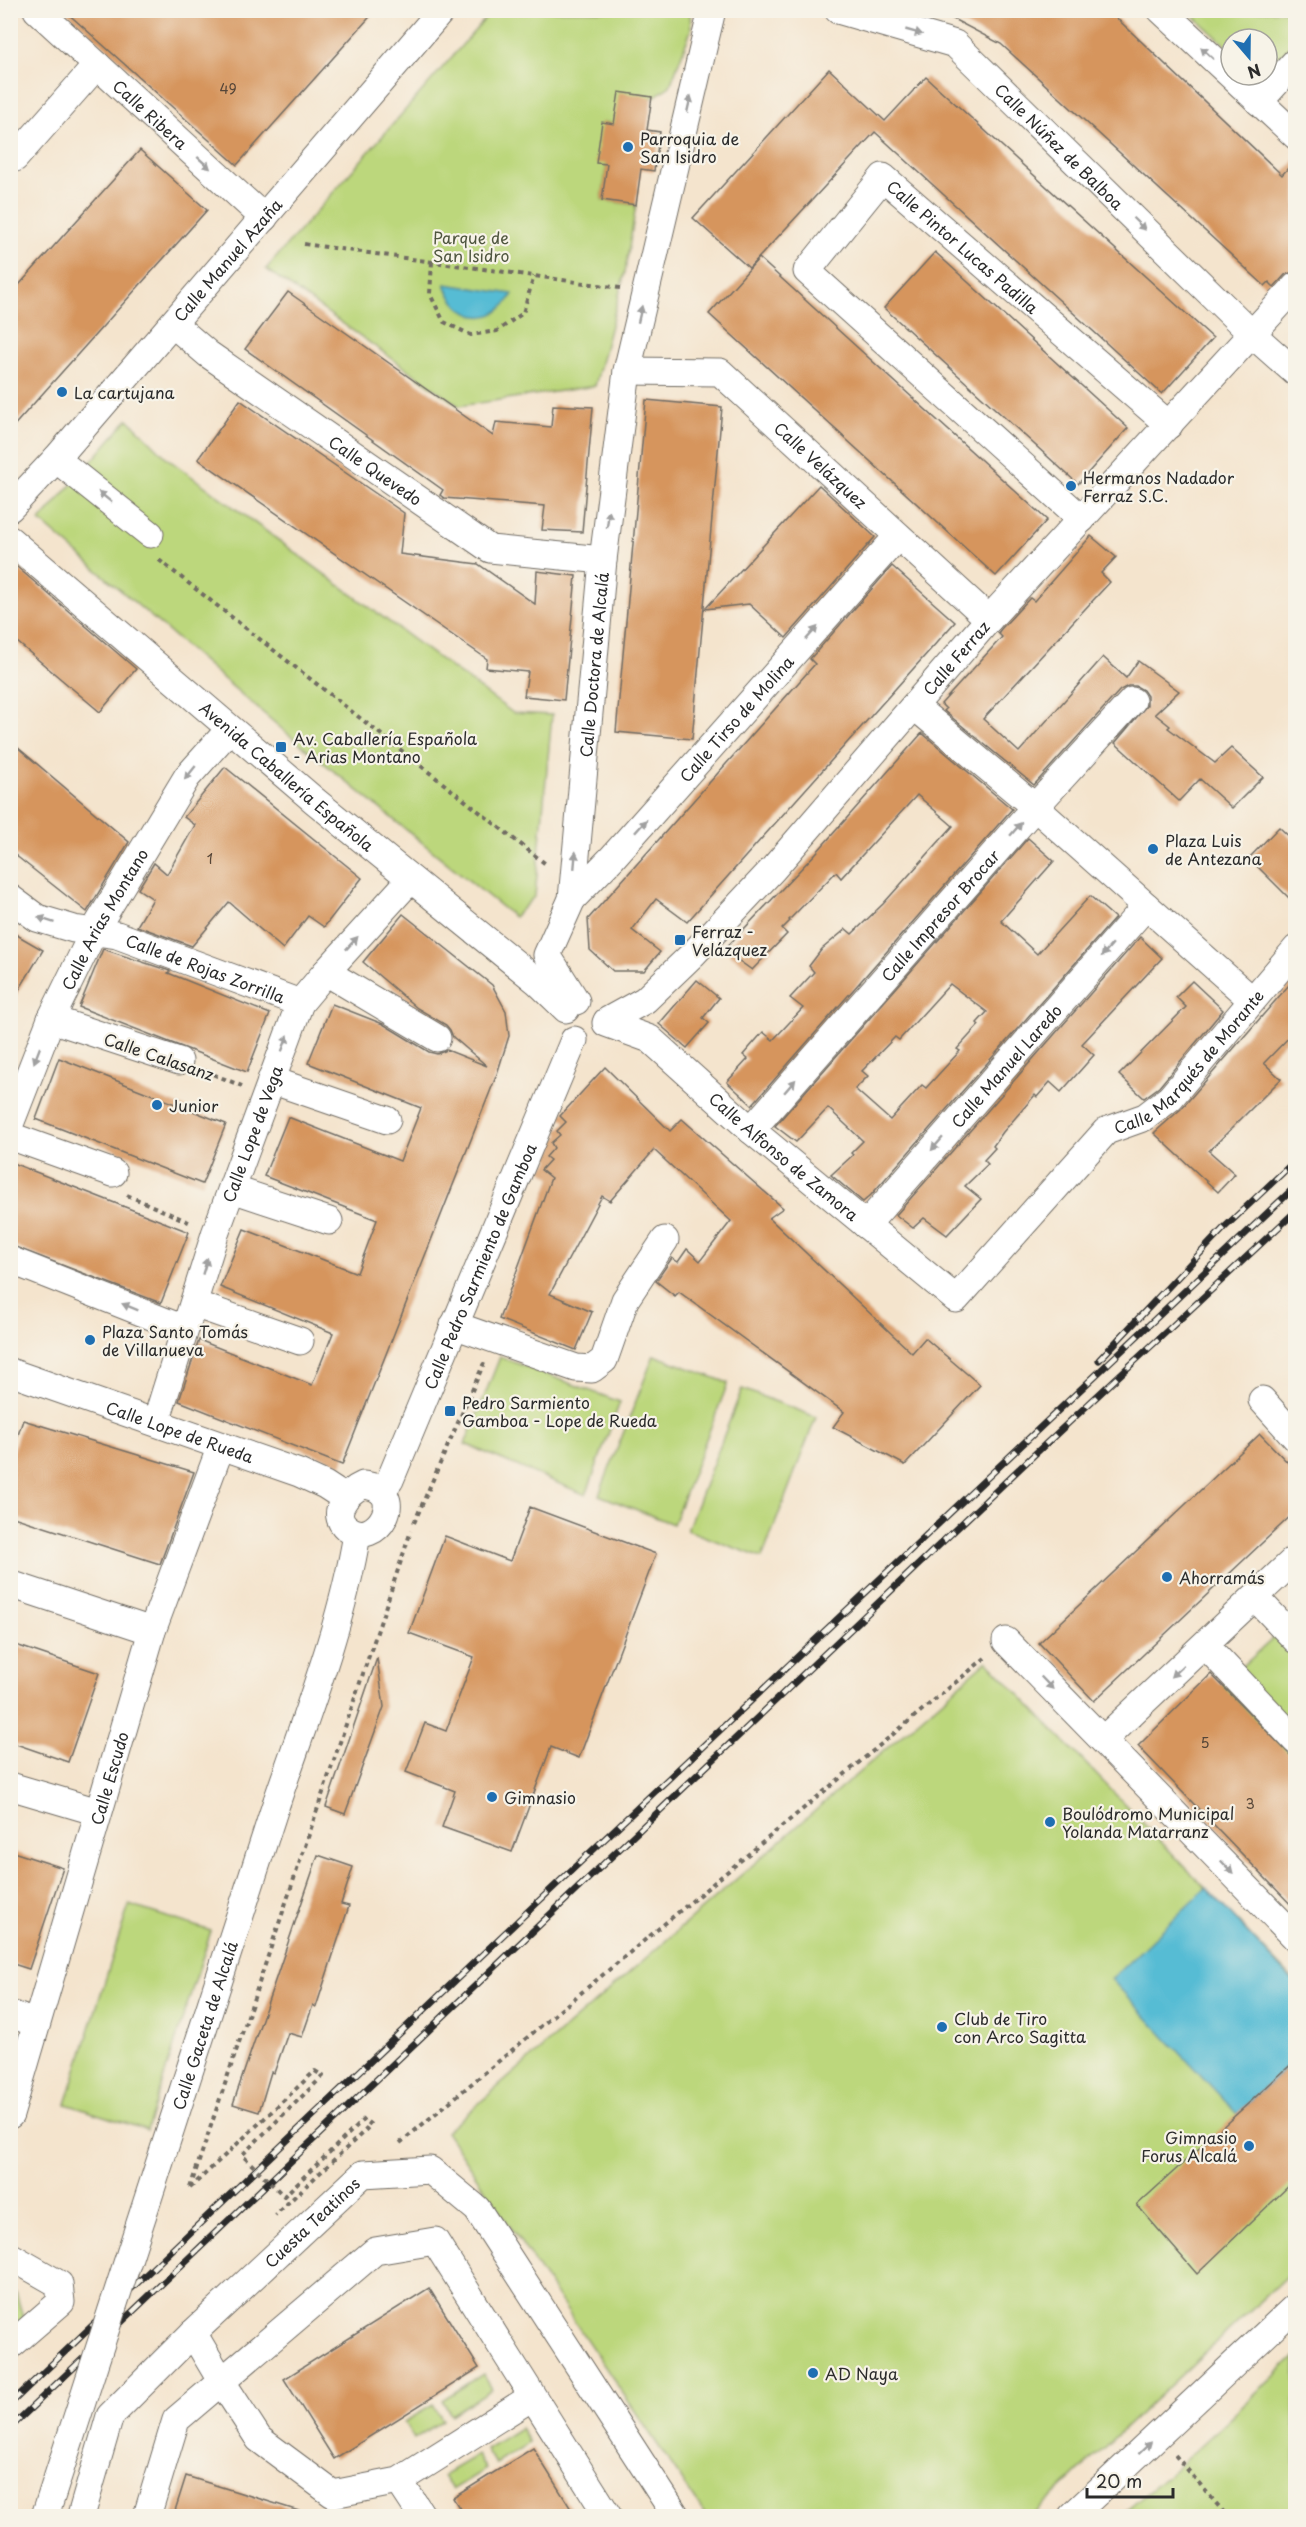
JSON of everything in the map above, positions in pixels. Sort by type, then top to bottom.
[{"type":"street","name":"Calle Ribera","points":[[37,10],[264,218]]},
{"type":"street","name":"Calle Manuel Azaña","points":[[10,508],[56,459],[442,10]]},
{"type":"street","name":"Calle Doctora de Alcalá","points":[[571,1004],[547,955],[572,899],[603,560],[627,371],[712,10]]},
{"type":"street","name":"Calle Núñez de Balboa","points":[[838,10],[955,44],[1253,335],[1296,373]]},
{"type":"street","points":[[1161,10],[1296,136]]},
{"type":"street","points":[[1259,102],[1296,61]]},
{"type":"street","points":[[15,158],[97,65]]},
{"type":"street","name":"Calle Pintor Lucas Padilla","points":[[1082,519],[807,271],[883,177],[1169,425]]},
{"type":"street","name":"Calle Ferraz","points":[[607,1022],[645,1000],[693,954],[773,868],[989,619],[1296,286]]},
{"type":"street","name":"Calle Quevedo","points":[[173,324],[208,354],[490,549],[603,560]]},
{"type":"street","name":"Calle Velázquez","points":[[627,371],[720,372],[989,619]]},
{"type":"street","points":[[56,459],[151,544]]},
{"type":"street","points":[[10,513],[14,519],[10,537]]},
{"type":"street","name":"Calle Tirso de Molina","points":[[572,899],[612,858],[898,536]]},
{"type":"street","name":"Avenida Caballería Española","points":[[10,537],[229,730],[410,880],[538,982],[571,1004]]},
{"type":"street","name":"Calle Impresor Brocar","points":[[751,1130],[1035,807],[1132,701]]},
{"type":"street","points":[[914,706],[1035,807],[1252,1000]]},
{"type":"street","name":"Calle Arias Montano","points":[[10,1125],[51,1019],[94,931],[187,777],[229,730]]},
{"type":"street","name":"Calle Lope de Vega","points":[[156,1422],[215,1234],[300,1003],[410,880]]},
{"type":"street","name":"Calle de Rojas Zorrilla","points":[[10,898],[37,918],[75,929],[117,934],[300,1003]]},
{"type":"street","name":"Calle Manuel Laredo","points":[[866,1225],[1146,906]]},
{"type":"street","name":"Calle Marqués de Morante","points":[[956,1299],[1106,1131],[1145,1117],[1170,1098],[1296,949]]},
{"type":"street","points":[[326,972],[437,1038]]},
{"type":"street","points":[[588,999],[594,1000],[603,1009],[607,1022],[602,1035],[592,1042],[574,1040],[568,1036],[562,1023],[571,1004],[588,999]]},
{"type":"street","name":"Calle Calasanz","points":[[51,1019],[179,1060]]},
{"type":"street","name":"Calle Alfonso de Zamora","points":[[607,1022],[650,1039],[751,1130],[956,1299]]},
{"type":"street","name":"Calle Pedro Sarmiento de Gamboa","points":[[381,1491],[390,1480],[574,1040]]},
{"type":"street","points":[[269,1088],[387,1120]]},
{"type":"street","points":[[10,1136],[113,1173]]},
{"type":"street","points":[[232,1189],[328,1221]]},
{"type":"street","points":[[454,1325],[576,1368],[592,1369],[604,1360],[626,1300],[665,1240]]},
{"type":"street","points":[[10,1260],[189,1317],[300,1341]]},
{"type":"street","name":"Calle Lope de Rueda","points":[[10,1372],[299,1473],[325,1485],[345,1498]]},
{"type":"street","points":[[1262,1400],[1296,1438]]},
{"type":"street","name":"Calle Escudo","points":[[10,2115],[152,1631],[221,1446]]},
{"type":"street","points":[[363,1485],[373,1486],[381,1491],[388,1507],[385,1517],[368,1532],[357,1534],[346,1527],[339,1518],[339,1508],[345,1498],[354,1489],[363,1485]]},
{"type":"street","name":"Calle Gaceta de Alcalá","points":[[45,2517],[332,1638],[350,1578],[357,1534]]},
{"type":"street","points":[[1104,1739],[1296,1558]]},
{"type":"street","points":[[10,1584],[152,1631]]},
{"type":"street","points":[[1255,1597],[1296,1640]]},
{"type":"street","points":[[1006,1641],[1296,1938]]},
{"type":"street","points":[[1205,1645],[1296,1741]]},
{"type":"street","points":[[10,1786],[98,1812]]},
{"type":"street","points":[[10,2014],[36,2023]]},
{"type":"street","name":"Cuesta Teatinos","points":[[81,2517],[110,2416],[193,2333],[363,2174],[430,2170],[477,2209],[676,2517]]},
{"type":"street","points":[[147,2517],[176,2420],[375,2251],[435,2241],[608,2517]]},
{"type":"street","points":[[10,2256],[59,2284],[61,2302],[10,2346]]},
{"type":"street","points":[[1072,2517],[1296,2306]]},
{"type":"street","points":[[193,2333],[259,2439],[333,2494],[399,2481],[532,2397]]},
{"type":"street","points":[[399,2481],[422,2517]]},
{"type":"path","points":[[304,244],[645,292]]},
{"type":"path","points":[[432,262],[430,294],[444,322],[471,335],[497,331],[523,313],[534,276]]},
{"type":"path","points":[[151,544],[552,869]]},
{"type":"path","name":"Calle Calasanz","points":[[179,1060],[269,1088]]},
{"type":"path","points":[[113,1173],[107,1186],[215,1234]]},
{"type":"path","points":[[295,2206],[275,2215],[371,2125],[364,2119],[284,2196],[242,2155],[323,2076],[315,2071],[190,2188],[413,1525],[494,1340]]},
{"type":"path","points":[[400,2144],[1006,1641]]},
{"type":"path","points":[[1156,2437],[1227,2517]]},
{"type":"green space","name":"Parque de San Isidro","points":[[492,11],[690,11],[691,30],[670,86],[614,124],[603,122],[607,164],[602,200],[636,205],[625,272],[595,386],[459,406],[266,269]]},
{"type":"green space","points":[[1188,11],[1295,11],[1295,41],[1279,58],[1279,27],[1219,27],[1219,39]]},
{"type":"green space","points":[[128,419],[168,459],[513,713],[552,715],[535,896],[514,917],[283,730],[40,521]]},
{"type":"green space","points":[[654,1355],[728,1383],[673,1524],[599,1495]]},
{"type":"green space","points":[[500,1357],[620,1402],[586,1495],[465,1444]]},
{"type":"green space","points":[[742,1389],[816,1417],[762,1558],[687,1530]]},
{"type":"green space","points":[[1289,1624],[1295,1631],[1295,1762],[1222,1685]]},
{"type":"green space","points":[[987,1661],[1295,1981],[1295,2268],[1031,2516],[706,2516],[446,2132]]},
{"type":"green space","points":[[129,1905],[211,1931],[147,2130],[66,2104]]},
{"type":"green space","points":[[11,2291],[16,2293],[25,2324],[11,2336]]},
{"type":"green space","points":[[1295,2357],[1295,2516],[1120,2516],[1182,2463]]},
{"type":"green space","points":[[483,2374],[492,2389],[451,2415],[442,2400]]},
{"type":"green space","points":[[433,2405],[443,2420],[414,2439],[404,2422]]},
{"type":"green space","points":[[520,2428],[529,2443],[495,2464],[486,2449]]},
{"type":"green space","points":[[477,2455],[486,2469],[452,2490],[443,2475]]},
{"type":"water","points":[[445,284],[513,294],[496,312],[486,316],[476,316],[458,306]]},
{"type":"water","points":[[1206,1888],[1295,1983],[1295,2060],[1237,2114],[1111,1979]]},
{"type":"building","points":[[64,10],[376,10],[237,165]]},
{"type":"building","points":[[936,10],[1108,10],[1282,175],[1296,159],[1296,271],[1285,275],[1274,287],[1269,282],[1265,286],[1001,44]]},
{"type":"building","points":[[829,69],[885,121],[926,77],[1213,338],[1162,394],[875,132],[749,268],[693,218]]},
{"type":"building","name":"Parroquia de San Isidro","points":[[619,92],[652,97],[647,130],[660,132],[654,171],[641,169],[636,205],[602,200],[607,164],[596,163],[602,122],[614,124]]},
{"type":"building","points":[[140,150],[207,210],[10,430],[10,295]]},
{"type":"building","points":[[935,252],[1128,428],[1078,484],[884,308]]},
{"type":"building","points":[[759,258],[1047,520],[996,576],[709,314]]},
{"type":"building","points":[[288,292],[493,436],[496,422],[551,427],[553,405],[593,407],[582,532],[542,530],[545,506],[444,498],[440,495],[443,490],[245,349]]},
{"type":"building","points":[[240,400],[404,513],[400,554],[478,564],[535,604],[537,571],[576,576],[564,700],[524,696],[528,672],[486,668],[487,659],[198,459]]},
{"type":"building","points":[[646,400],[722,407],[692,739],[616,732]]},
{"type":"building","points":[[819,485],[875,537],[786,638],[749,604],[705,609]]},
{"type":"building","points":[[1091,536],[1116,557],[1101,573],[1110,582],[983,719],[1019,752],[1103,657],[1126,678],[1138,661],[1179,691],[1155,714],[1170,726],[1168,728],[1215,763],[1231,748],[1263,777],[1232,808],[1200,779],[1179,801],[1115,743],[1147,705],[1147,696],[1136,686],[1128,686],[1120,690],[1034,785],[944,711],[946,709],[941,704],[1002,637],[998,633],[1001,629],[1030,598],[1034,601]]},
{"type":"building","points":[[10,561],[136,669],[100,712],[10,636]]},
{"type":"building","points":[[892,566],[955,622],[687,922],[656,899],[632,930],[660,952],[644,971],[613,971],[590,950],[588,919],[815,664],[810,659]]},
{"type":"building","points":[[922,733],[1012,809],[752,1105],[727,1082],[748,1059],[743,1055],[763,1032],[773,1040],[803,1008],[790,998],[814,972],[809,966],[822,949],[846,929],[852,934],[883,904],[953,826],[917,795],[841,878],[836,872],[789,920],[782,929],[787,934],[752,970],[724,950],[816,853]]},
{"type":"building","points":[[10,741],[129,842],[87,912],[10,851]]},
{"type":"building","points":[[225,767],[362,878],[324,927],[308,916],[283,949],[229,902],[192,946],[137,926],[153,899],[138,889],[154,863],[167,874],[195,825],[184,817]]},
{"type":"building","points":[[1279,827],[1296,843],[1296,905],[1249,858]]},
{"type":"building","points":[[1028,838],[1054,861],[1001,921],[1037,954],[1090,896],[1115,918],[863,1202],[831,1175],[853,1155],[851,1153],[863,1141],[828,1108],[796,1142],[775,1126]],"holes":[[[950,984],[987,1012],[977,1023],[979,1025],[957,1049],[960,1051],[926,1088],[922,1085],[890,1120],[855,1089],[868,1076],[862,1071],[895,1037],[899,1040]]]},
{"type":"building","points":[[403,914],[492,985],[506,1011],[509,1036],[497,1074],[342,1465],[179,1401],[199,1340],[312,1385],[333,1333],[220,1287],[244,1229],[357,1273],[377,1220],[264,1176],[288,1117],[400,1161],[421,1108],[308,1063],[332,1004],[383,1024],[429,1052],[437,1054],[447,1050],[487,1066],[453,1037],[446,1025],[417,1008],[363,962]]},
{"type":"building","points":[[10,931],[43,950],[10,1005]]},
{"type":"building","points":[[1140,937],[1162,958],[1082,1044],[1094,1055],[1061,1092],[1050,1082],[1037,1097],[1035,1095],[1003,1132],[993,1146],[995,1148],[984,1160],[988,1164],[965,1186],[981,1199],[947,1235],[924,1218],[913,1228],[896,1215]]},
{"type":"building","points":[[103,949],[170,971],[168,973],[270,1014],[247,1072],[79,1007]]},
{"type":"building","points":[[1296,977],[1296,1030],[1264,1063],[1281,1079],[1209,1151],[1235,1174],[1218,1192],[1154,1133],[1182,1108]]},
{"type":"building","points":[[697,980],[719,998],[703,1018],[709,1023],[687,1048],[659,1024]]},
{"type":"building","points":[[1192,981],[1223,1010],[1159,1087],[1144,1098],[1119,1075],[1186,1007],[1176,997]]},
{"type":"building","points":[[59,1058],[226,1124],[202,1184],[36,1119]]},
{"type":"building","points":[[605,1067],[670,1131],[682,1119],[783,1208],[769,1218],[912,1353],[925,1338],[980,1385],[905,1465],[833,1427],[844,1412],[679,1292],[675,1296],[656,1281],[672,1258],[678,1262],[687,1249],[700,1261],[731,1221],[654,1150],[610,1201],[602,1196],[550,1294],[592,1312],[576,1350],[499,1319],[551,1178],[541,1170],[550,1160],[546,1157],[554,1148],[551,1143],[560,1135],[557,1131],[566,1122],[560,1116]]},
{"type":"building","points":[[10,1162],[189,1232],[161,1303],[10,1245]]},
{"type":"building","points":[[23,1420],[194,1472],[160,1564],[10,1516],[10,1459]]},
{"type":"building","name":"Ahorramás","points":[[1260,1434],[1296,1471],[1296,1511],[1094,1701],[1039,1643]]},
{"type":"building","points":[[530,1507],[656,1554],[579,1758],[551,1747],[512,1852],[442,1827],[455,1791],[406,1772],[425,1723],[446,1731],[474,1657],[409,1633],[445,1536],[510,1561]]},
{"type":"building","points":[[10,1643],[99,1673],[68,1762],[10,1742]]},
{"type":"building","points":[[377,1658],[384,1707],[345,1814],[326,1807]]},
{"type":"building","points":[[1211,1674],[1296,1761],[1296,1910],[1138,1746]]},
{"type":"building","points":[[10,1851],[63,1868],[29,1969],[10,1963]]},
{"type":"building","points":[[318,1855],[353,1867],[341,1904],[349,1906],[316,2007],[313,2005],[302,2037],[288,2033],[274,2073],[271,2072],[259,2112],[233,2104]]},
{"type":"building","name":"Gimnasio Forus Alcalá","points":[[1296,2060],[1296,2179],[1197,2274],[1137,2205]]},
{"type":"building","points":[[429,2288],[479,2368],[334,2459],[284,2379]]},
{"type":"building","points":[[533,2448],[576,2517],[465,2517],[453,2498]]},
{"type":"building","points":[[186,2476],[299,2511],[298,2517],[173,2517]]},
{"type":"railway","points":[[1099,1360],[1225,1227],[1296,1160]]},
{"type":"railway","points":[[10,2404],[1296,1186]]},
{"type":"railway","points":[[10,2428],[1036,1453],[1296,1211]]},
{"type":"place","name":"Parroquia de San Isidro","points":[[628,147]]},
{"type":"place","name":"La cartujana","points":[[62,392]]},
{"type":"place","name":"Hermanos Nadador Ferraz S.C.","points":[[1071,486]]},
{"type":"place","name":"Av. Caballería Española - Arias Montano","points":[[281,747]]},
{"type":"place","name":"Plaza Luis de Antezana","points":[[1153,849]]},
{"type":"place","name":"Ferraz - Velázquez","points":[[680,940]]},
{"type":"place","name":"Junior","points":[[157,1105]]},
{"type":"place","name":"Plaza Santo Tomás de Villanueva","points":[[90,1340]]},
{"type":"place","name":"Pedro Sarmiento Gamboa - Lope de Rueda","points":[[450,1411]]},
{"type":"place","name":"Ahorramás","points":[[1167,1577]]},
{"type":"place","name":"Gimnasio","points":[[492,1797]]},
{"type":"place","name":"Boulódromo Municipal Yolanda Matarranz","points":[[1050,1822]]},
{"type":"place","name":"Club de Tiro con Arco Sagitta","points":[[942,2027]]},
{"type":"place","name":"Gimnasio Forus Alcalá","points":[[1249,2146]]},
{"type":"place","name":"AD Naya","points":[[813,2373]]}]
